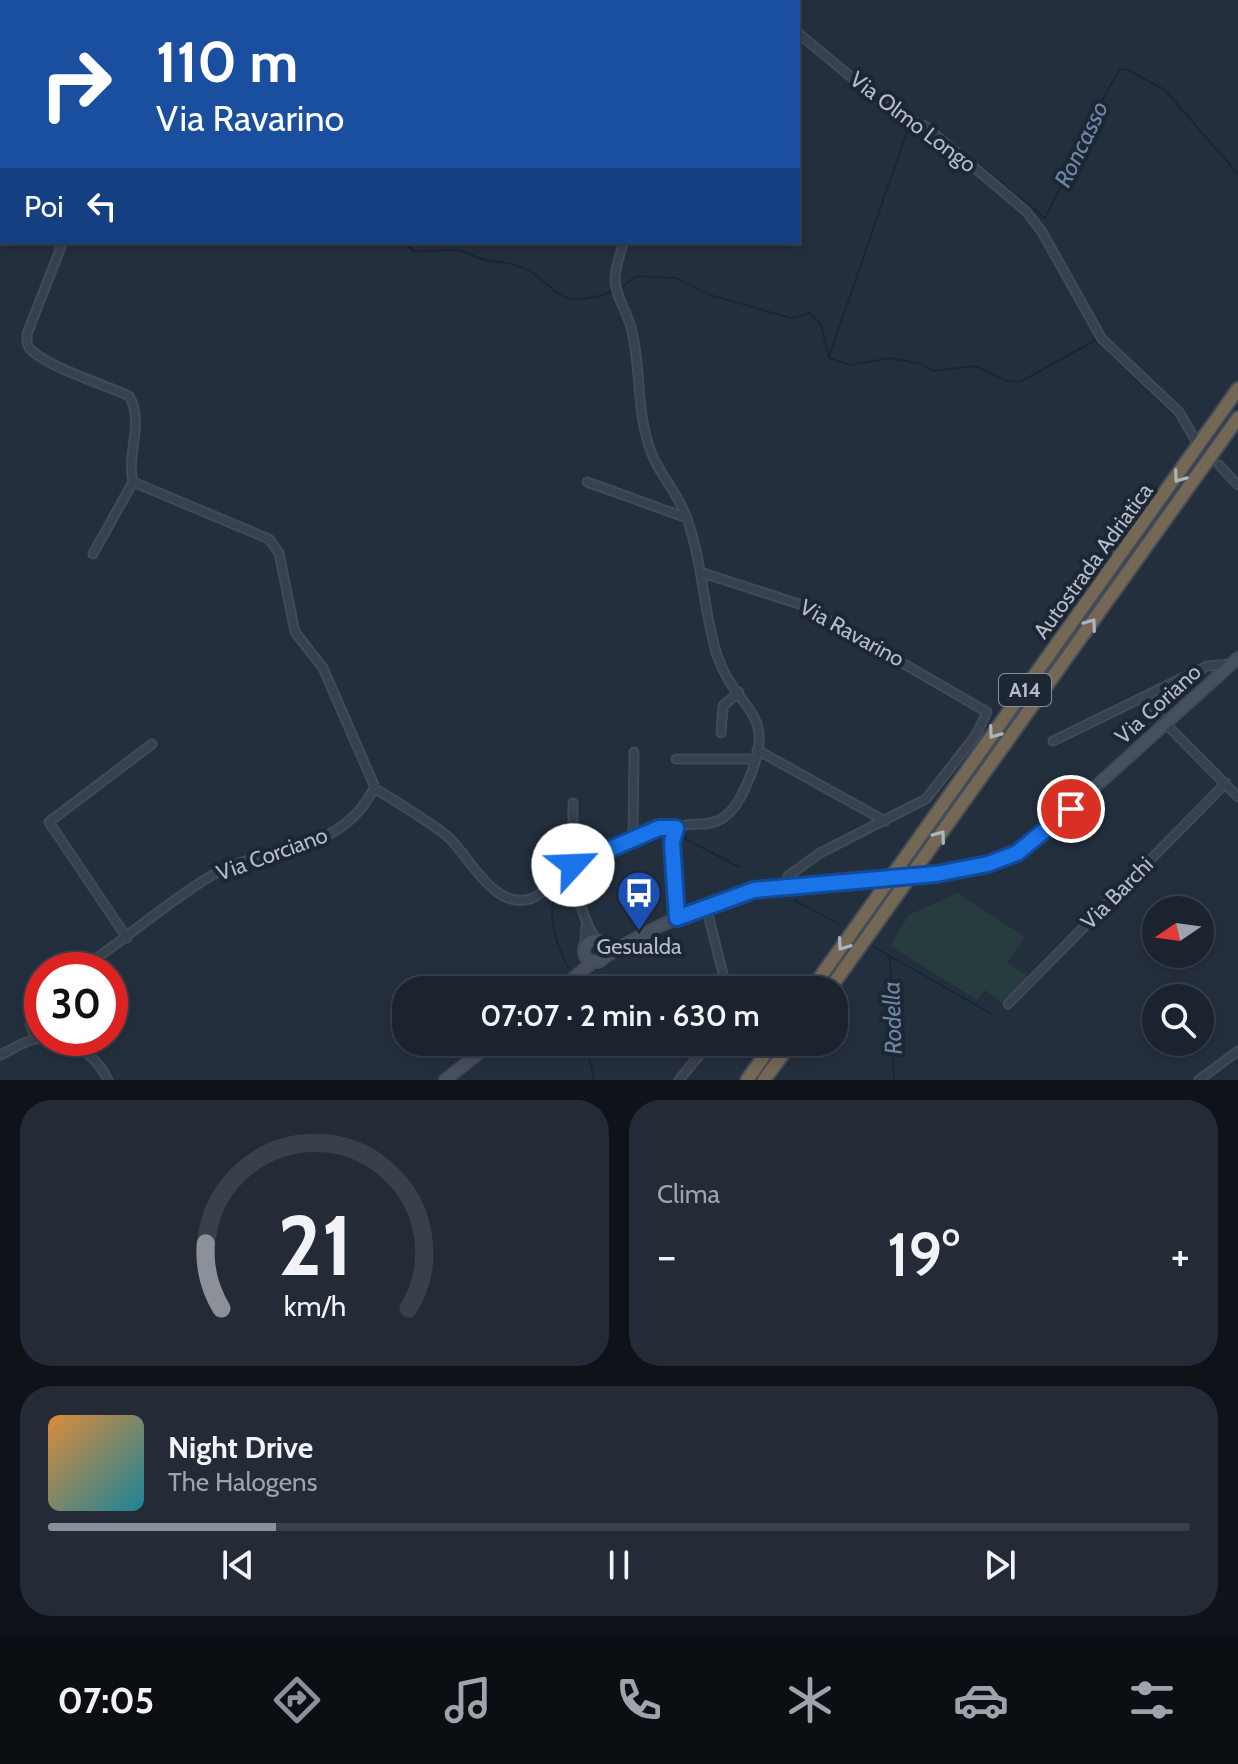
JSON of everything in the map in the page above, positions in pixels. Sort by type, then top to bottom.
[{"type":"highway","name":"Autostrada Adriatica","points":[[821,976],[1198,450],[1238,389]]},
{"type":"highway","name":"Autostrada Adriatica","points":[[839,976],[1238,418]]},
{"type":"highway","points":[[747,1080],[764,1056]]},
{"type":"highway","points":[[764,1080],[782,1056]]},
{"type":"main road","name":"Via Coriano","points":[[576,976],[628,942],[677,918],[754,890],[936,874],[988,864],[1017,853],[1043,834],[1234,661]]},
{"type":"main road","name":"Via Coriano","points":[[599,941],[628,942]]},
{"type":"main road","points":[[578,974],[584,950],[599,941],[605,948],[598,960],[584,950]]},
{"type":"main road","points":[[445,1080],[475,1056]]},
{"type":"street","name":"Via Olmo Longo","points":[[800,35],[896,114],[925,126],[1026,211],[1042,232],[1102,339],[1179,412],[1196,441]]},
{"type":"street","points":[[62,244],[27,334],[27,344],[30,350],[53,362],[129,396],[138,413],[132,449],[133,482],[93,554]]},
{"type":"street","points":[[133,482],[269,539],[279,553],[295,632],[323,668],[375,789],[450,839],[488,883],[509,898],[533,898],[559,872],[633,837],[659,828],[713,824],[730,815],[745,789],[756,754],[760,725],[717,656],[703,573],[687,518],[677,494],[655,461],[645,435],[634,341],[615,279],[624,244]]},
{"type":"street","points":[[1219,465],[1238,485]]},
{"type":"street","points":[[587,482],[687,518]]},
{"type":"street","name":"Via Ravarino","points":[[703,573],[802,605],[982,706],[987,717],[938,788],[926,799],[885,821]]},
{"type":"street","name":"Via Coriano","points":[[1053,741],[1207,666],[1234,661]]},
{"type":"street","points":[[721,733],[723,706],[739,692]]},
{"type":"street","points":[[1145,697],[1166,724],[1238,797]]},
{"type":"street","points":[[127,938],[49,822],[152,744]]},
{"type":"street","points":[[633,837],[634,752]]},
{"type":"street","points":[[676,759],[756,754],[885,821]]},
{"type":"street","name":"Via Barchi","points":[[1008,1004],[1226,783]]},
{"type":"street","name":"Via Corciano","points":[[106,952],[210,876],[235,864],[306,846],[333,833],[375,789]]},
{"type":"street","points":[[573,803],[573,865],[586,924],[584,950]]},
{"type":"street","points":[[788,876],[820,853],[885,821]]},
{"type":"street","points":[[676,828],[672,842],[677,918]]},
{"type":"street","points":[[706,906],[724,976]]},
{"type":"street","points":[[586,924],[599,941]]},
{"type":"street","points":[[0,1055],[24,1044]]},
{"type":"street","points":[[1199,1080],[1238,1051]]},
{"type":"street","points":[[91,1056],[108,1080]]},
{"type":"street","points":[[679,1080],[699,1056]]},
{"type":"green space","points":[[958,893],[1025,937],[1007,962],[1030,978],[1005,1005],[985,990],[977,1000],[890,946],[909,915]]},
{"type":"waterway","name":"Roncasso","points":[[920,117],[1045,218],[1111,84],[1120,70],[1126,69],[1165,90],[1238,174]]},
{"type":"waterway","name":"Roncasso","points":[[829,357],[907,131]]},
{"type":"waterway","name":"Roncasso","points":[[405,244],[414,251],[458,250],[486,260],[512,264],[528,270],[565,297],[591,298],[612,292]]},
{"type":"waterway","name":"Roncasso","points":[[621,289],[635,276],[676,278],[710,295],[791,318],[810,313],[821,325],[829,358],[850,365],[890,358],[921,364],[934,371],[975,366],[1007,381],[1020,382],[1096,340],[1178,419]]},
{"type":"waterway","name":"Roncasso","points":[[1223,463],[1238,478]]},
{"type":"waterway","name":"Rodella","points":[[588,868],[668,835]]},
{"type":"waterway","name":"Rodella","points":[[680,836],[739,867]]},
{"type":"waterway","name":"Rodella","points":[[558,885],[554,896],[553,927],[568,968]]},
{"type":"waterway","name":"Rodella","points":[[794,900],[839,924]]},
{"type":"waterway","name":"Rodella","points":[[872,946],[992,1014]]},
{"type":"waterway","name":"Rodella","points":[[890,957],[894,1080]]},
{"type":"waterway","name":"Rodella","points":[[589,1056],[594,1080]]},
{"type":"place","name":"Gesualda","points":[[639,932]]},
{"type":"route","points":[[573,865],[633,837],[659,828],[676,828],[672,842],[677,918],[754,890],[936,874],[988,864],[1017,853],[1071,809]]}]
